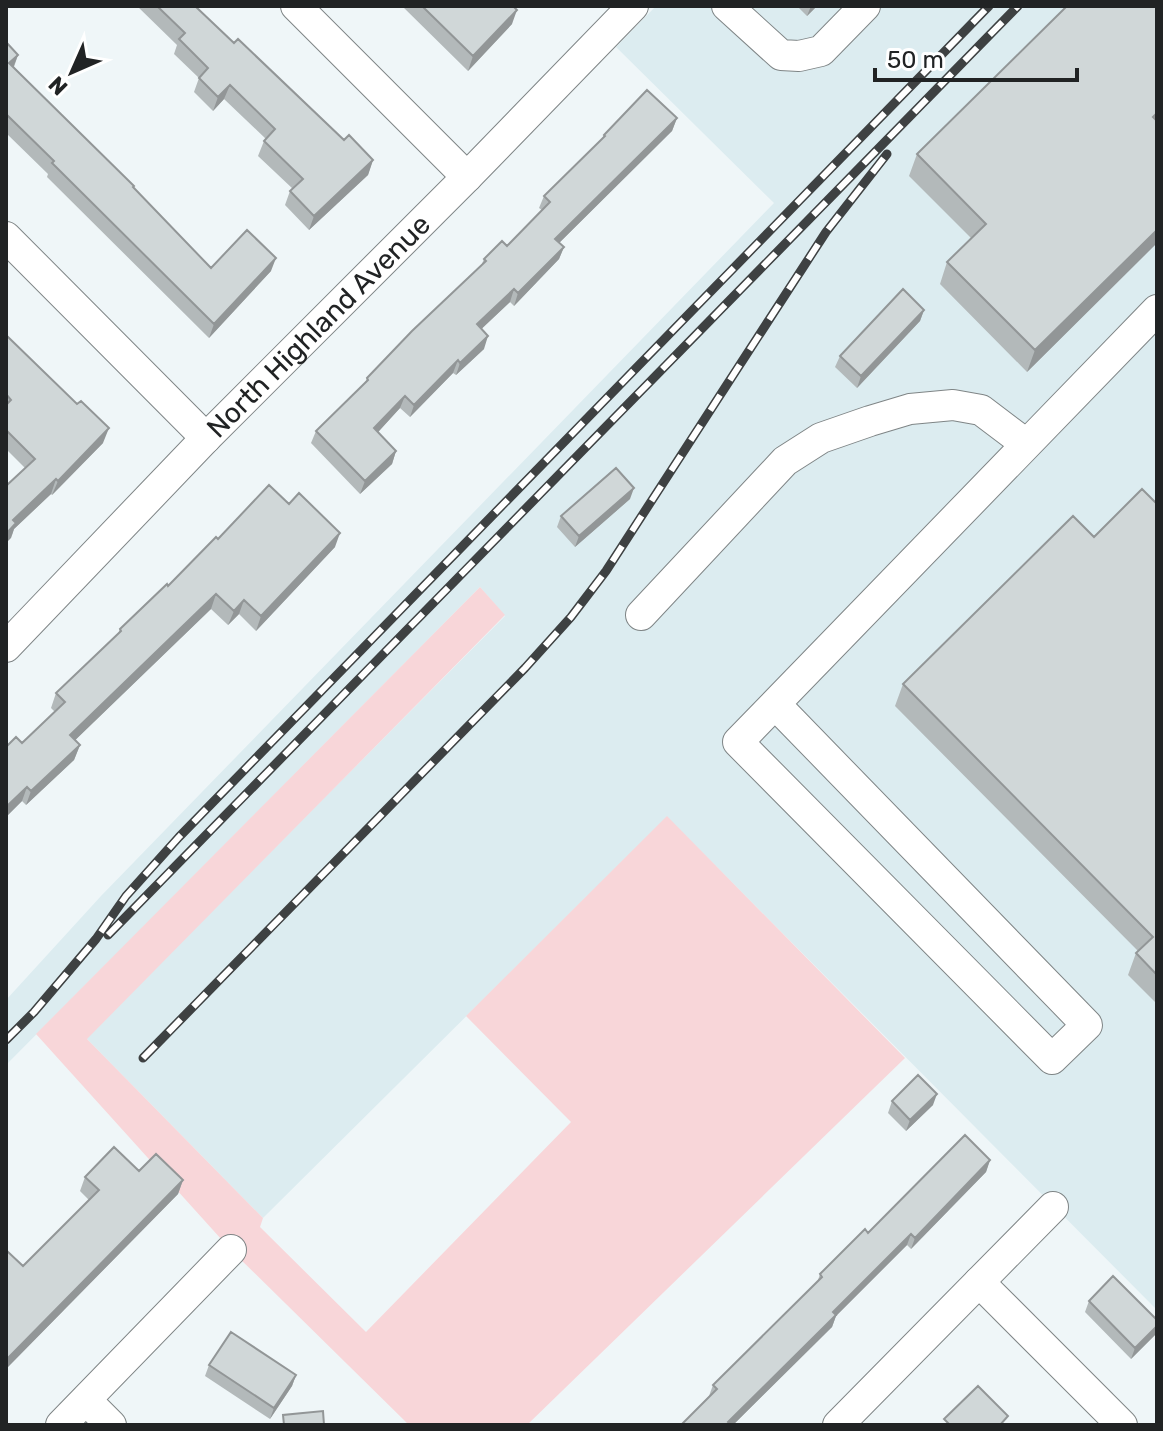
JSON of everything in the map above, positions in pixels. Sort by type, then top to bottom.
[{"type":"street","points":[[296,6],[467,177]]},
{"type":"street","name":"North Highland Avenue","points":[[6,647],[206,438],[633,6]]},
{"type":"street","points":[[727,6],[781,55],[799,56],[821,51],[865,6]]},
{"type":"street","points":[[6,237],[206,438]]},
{"type":"street","points":[[775,704],[1087,1025],[1052,1059],[738,742],[1157,310]]},
{"type":"street","points":[[641,615],[785,461],[821,438],[910,409],[953,405],[981,410],[1016,454]]},
{"type":"street","points":[[838,1425],[1053,1207]]},
{"type":"street","points":[[61,1425],[231,1250]]},
{"type":"street","points":[[979,1282],[1122,1425]]},
{"type":"street","points":[[86,1400],[111,1425]]},
{"type":"shaded area","points":[[656,6],[1157,6],[1157,1310],[667,817],[263,1218],[86,1038],[505,616],[480,587],[6,1065],[6,1000],[101,896],[774,203],[616,47]]},
{"type":"shaded area","points":[[480,587],[505,615],[87,1039],[263,1218],[260,1227],[366,1332],[571,1122],[466,1016],[667,816],[905,1058],[527,1425],[409,1425],[231,1250],[36,1034]]},
{"type":"building","points":[[157,6],[195,6],[234,43],[238,39],[344,140],[349,135],[373,160],[314,216],[290,191],[303,179],[264,141],[275,129],[230,85],[218,97],[199,78],[208,68],[179,39],[185,33]]},
{"type":"building","points":[[422,6],[513,6],[517,10],[473,56]]},
{"type":"building","points":[[1067,6],[1157,6],[1157,113],[1153,117],[1157,121],[1157,230],[1035,350],[947,262],[986,224],[917,154]]},
{"type":"building","points":[[6,42],[18,55],[9,63],[134,186],[211,268],[247,230],[276,258],[214,324],[6,114]]},
{"type":"building","points":[[647,90],[677,118],[555,239],[564,247],[518,293],[514,289],[477,324],[488,336],[460,363],[458,360],[414,405],[405,396],[374,428],[396,451],[365,481],[316,431],[412,331],[486,261],[484,259],[502,241],[507,246],[550,202],[544,196]]},
{"type":"building","points":[[903,289],[924,310],[861,376],[840,356]]},
{"type":"building","points":[[6,335],[77,404],[81,401],[109,428],[58,481],[56,479],[13,520],[16,523],[6,534],[6,486],[35,459],[6,430],[6,405],[11,400],[6,394]]},
{"type":"building","points":[[616,468],[634,488],[579,536],[561,516]]},
{"type":"building","points":[[269,485],[289,504],[299,493],[340,533],[261,616],[244,600],[234,611],[216,594],[70,735],[80,745],[31,791],[27,787],[6,807],[6,747],[16,737],[22,743],[65,702],[56,693],[216,537],[218,539]]},
{"type":"building","points":[[1142,489],[1157,504],[1157,975],[1136,953],[1153,937],[903,684],[1073,516],[1094,537]]},
{"type":"building","points":[[918,1075],[937,1094],[910,1120],[892,1101]]},
{"type":"building","points":[[965,1135],[990,1160],[915,1238],[911,1234],[833,1312],[836,1315],[728,1422],[731,1425],[681,1425],[717,1389],[713,1385],[822,1277],[820,1274],[865,1229],[868,1233]]},
{"type":"building","points":[[114,1147],[139,1171],[156,1154],[183,1180],[6,1360],[6,1250],[23,1266],[99,1190],[85,1177]]},
{"type":"building","points":[[1113,1276],[1157,1320],[1157,1326],[1135,1348],[1089,1301]]},
{"type":"building","points":[[231,1332],[296,1375],[274,1408],[209,1365]]},
{"type":"building","points":[[978,1386],[1008,1416],[1000,1425],[950,1425],[944,1419]]},
{"type":"building","points":[[323,1411],[324,1425],[284,1425],[283,1415]]},
{"type":"railway","points":[[6,1040],[34,1012],[96,939],[126,896],[179,837],[989,6]]},
{"type":"railway","points":[[108,935],[1018,6]]},
{"type":"railway","points":[[143,1058],[525,668],[571,617],[606,571],[826,232],[887,154]]}]
